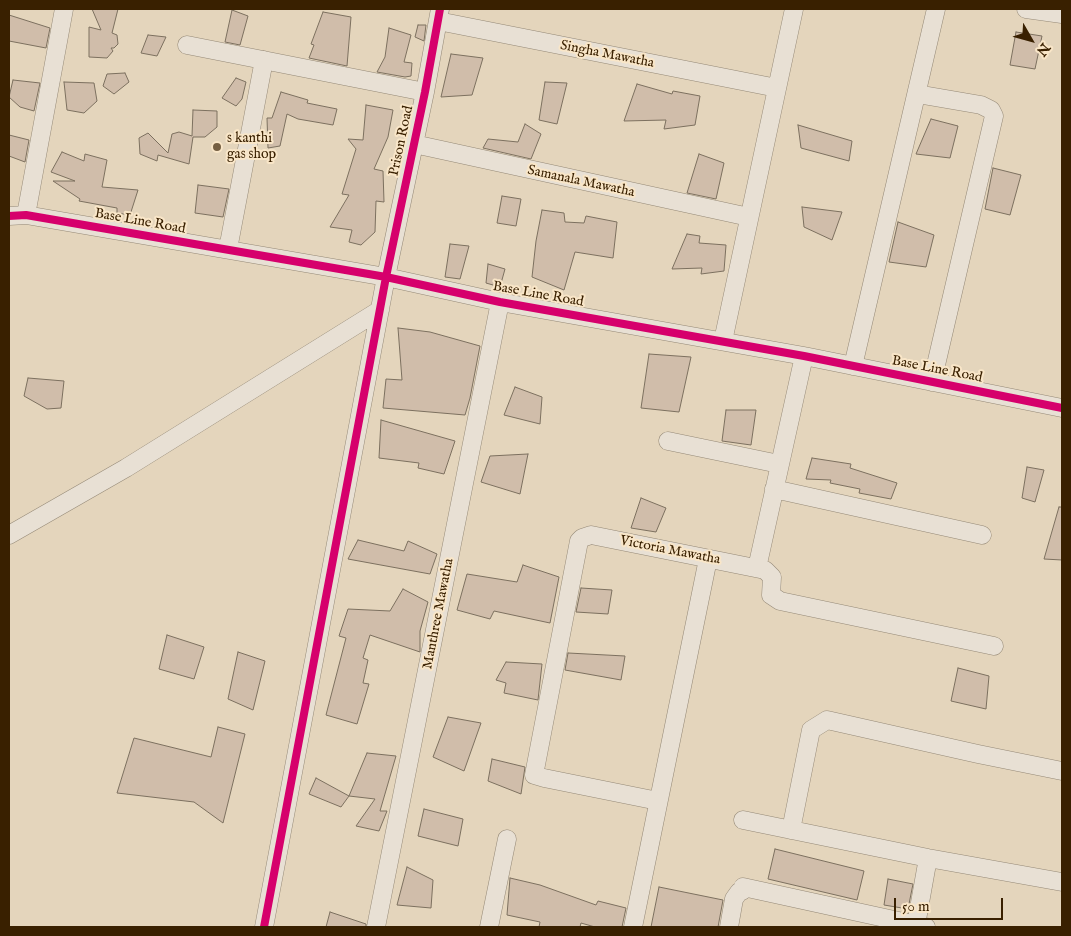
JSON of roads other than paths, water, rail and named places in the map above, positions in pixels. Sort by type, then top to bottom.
[{"type":"street","points":[[17,215],[64,9]]},
{"type":"street","points":[[723,341],[794,9]]},
{"type":"street","points":[[853,366],[936,9]]},
{"type":"street","points":[[1026,9],[1062,14]]},
{"type":"street","name":"Singha Mawatha","points":[[439,15],[777,88]]},
{"type":"street","name":"Prison Road","points":[[264,927],[386,277],[425,92],[439,15]]},
{"type":"street","points":[[187,45],[425,92]]},
{"type":"street","points":[[228,249],[264,60]]},
{"type":"street","points":[[917,94],[981,105],[991,110],[994,116],[932,382]]},
{"type":"street","name":"Samanala Mawatha","points":[[414,144],[749,217]]},
{"type":"street","name":"Base Line Road","points":[[17,215],[386,277],[500,302],[804,356],[1062,408]]},
{"type":"street","name":"Manthree Mawatha","points":[[376,927],[500,302]]},
{"type":"street","points":[[9,535],[126,468],[380,310]]},
{"type":"street","points":[[804,356],[757,568],[765,570],[772,577],[770,595],[780,602],[994,646]]},
{"type":"street","points":[[668,441],[779,464]]},
{"type":"street","points":[[774,489],[982,535]]},
{"type":"street","name":"Victoria Mawatha","points":[[658,801],[534,775],[579,541],[591,535],[757,568]]},
{"type":"street","points":[[633,927],[708,559]]},
{"type":"street","points":[[791,830],[811,730],[827,720],[1062,771]]},
{"type":"street","points":[[743,820],[928,858],[1062,882]]},
{"type":"street","points":[[489,927],[507,839]]},
{"type":"street","points":[[729,927],[734,899],[738,892],[742,891],[743,887],[921,926],[928,858]]},
{"type":"place","name":"s kanthi gas shop","points":[[217,147]]}]
